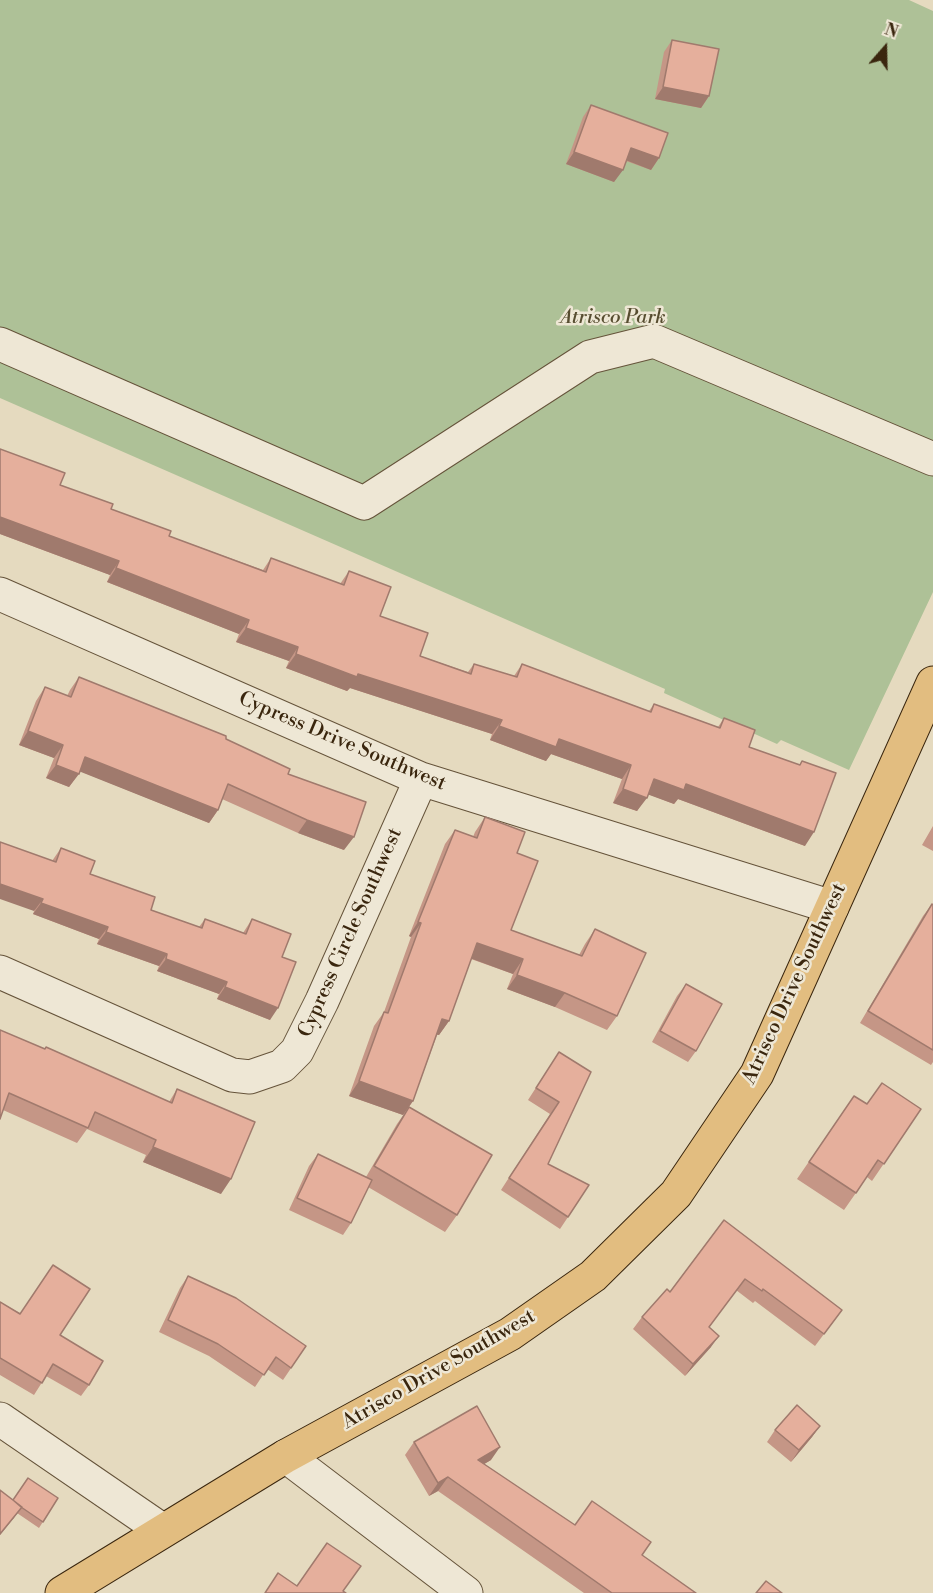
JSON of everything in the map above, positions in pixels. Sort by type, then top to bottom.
[{"type":"main road","name":"Atrisco Drive Southwest","points":[[62,1593],[286,1456],[510,1334],[593,1276],[676,1194],[757,1074],[933,683]]},
{"type":"street","points":[[0,344],[364,503],[590,357],[654,341],[929,448]]},
{"type":"street","name":"Cypress Drive Southwest","points":[[0,594],[421,779],[832,907]]},
{"type":"street","name":"Cypress Circle Southwest","points":[[0,972],[232,1076],[250,1077],[282,1066],[297,1051],[322,1001],[421,779]]},
{"type":"street","points":[[0,1419],[162,1530]]},
{"type":"street","points":[[286,1456],[466,1593]]},
{"type":"green space","name":"Atrisco Park","points":[[0,0],[909,0],[933,11],[933,592],[849,770],[781,740],[777,744],[664,693],[665,689],[0,398]]},
{"type":"building","points":[[672,40],[719,49],[709,96],[663,87]]},
{"type":"building","points":[[591,105],[668,133],[659,158],[631,148],[623,170],[574,152]]},
{"type":"building","points":[[0,449],[65,473],[60,485],[113,504],[111,509],[171,531],[169,536],[266,572],[271,558],[344,585],[349,571],[391,587],[380,616],[428,633],[420,656],[471,674],[474,664],[517,677],[522,664],[651,712],[654,704],[720,728],[724,718],[755,730],[749,747],[800,765],[802,761],[836,773],[814,832],[686,784],[684,790],[654,779],[647,798],[623,789],[631,765],[559,739],[556,747],[499,726],[502,720],[358,674],[357,677],[296,654],[298,647],[246,628],[249,620],[116,568],[119,561],[0,517]]},
{"type":"building","points":[[79,677],[226,736],[226,739],[290,769],[288,774],[366,802],[354,837],[307,820],[228,784],[218,810],[85,757],[79,774],[56,765],[63,745],[28,731],[45,687],[71,697]]},
{"type":"building","points":[[485,817],[525,832],[517,853],[538,861],[511,930],[582,956],[595,929],[646,953],[617,1016],[517,975],[523,959],[477,943],[449,1021],[442,1019],[413,1101],[359,1081],[384,1012],[388,1013],[421,923],[418,922],[455,830],[477,838]]},
{"type":"building","points":[[0,842],[56,862],[61,848],[95,861],[90,874],[155,897],[151,910],[202,928],[205,919],[246,934],[252,919],[291,934],[282,957],[296,962],[278,1008],[225,987],[227,982],[166,959],[167,954],[106,932],[108,927],[41,903],[43,899],[0,884]]},
{"type":"building","points":[[933,905],[933,1050],[868,1011]]},
{"type":"building","points":[[686,984],[722,1004],[696,1051],[660,1031]]},
{"type":"building","points":[[0,1030],[45,1049],[46,1047],[172,1103],[177,1089],[255,1122],[231,1179],[153,1147],[156,1140],[95,1112],[88,1128],[9,1093],[0,1119]]},
{"type":"building","points":[[559,1052],[591,1072],[548,1164],[589,1185],[568,1217],[509,1178],[559,1102],[536,1088]]},
{"type":"building","points":[[882,1083],[921,1109],[884,1164],[878,1160],[856,1193],[809,1162],[854,1096],[867,1104]]},
{"type":"building","points":[[409,1107],[492,1155],[457,1215],[374,1166]]},
{"type":"building","points":[[318,1154],[372,1180],[351,1223],[297,1198]]},
{"type":"building","points":[[724,1220],[842,1310],[824,1334],[763,1289],[762,1291],[745,1279],[709,1327],[719,1336],[693,1364],[642,1317],[667,1289],[670,1292]]},
{"type":"building","points":[[53,1265],[90,1289],[60,1335],[103,1361],[89,1385],[53,1364],[42,1383],[0,1358],[0,1302],[20,1314]]},
{"type":"building","points":[[188,1276],[236,1298],[306,1346],[291,1368],[276,1357],[264,1375],[218,1344],[168,1320]]},
{"type":"building","points":[[797,1405],[820,1426],[799,1450],[775,1430]]},
{"type":"building","points":[[477,1406],[500,1447],[478,1460],[575,1525],[592,1501],[651,1542],[642,1555],[696,1593],[612,1593],[448,1477],[438,1483],[414,1442]]},
{"type":"building","points":[[28,1478],[58,1498],[43,1522],[13,1500]]},
{"type":"building","points":[[0,1490],[22,1507],[0,1534]]},
{"type":"building","points":[[327,1543],[361,1566],[343,1591],[346,1593],[265,1593],[278,1573],[297,1586]]},
{"type":"building","points":[[766,1581],[782,1593],[756,1593]]}]
